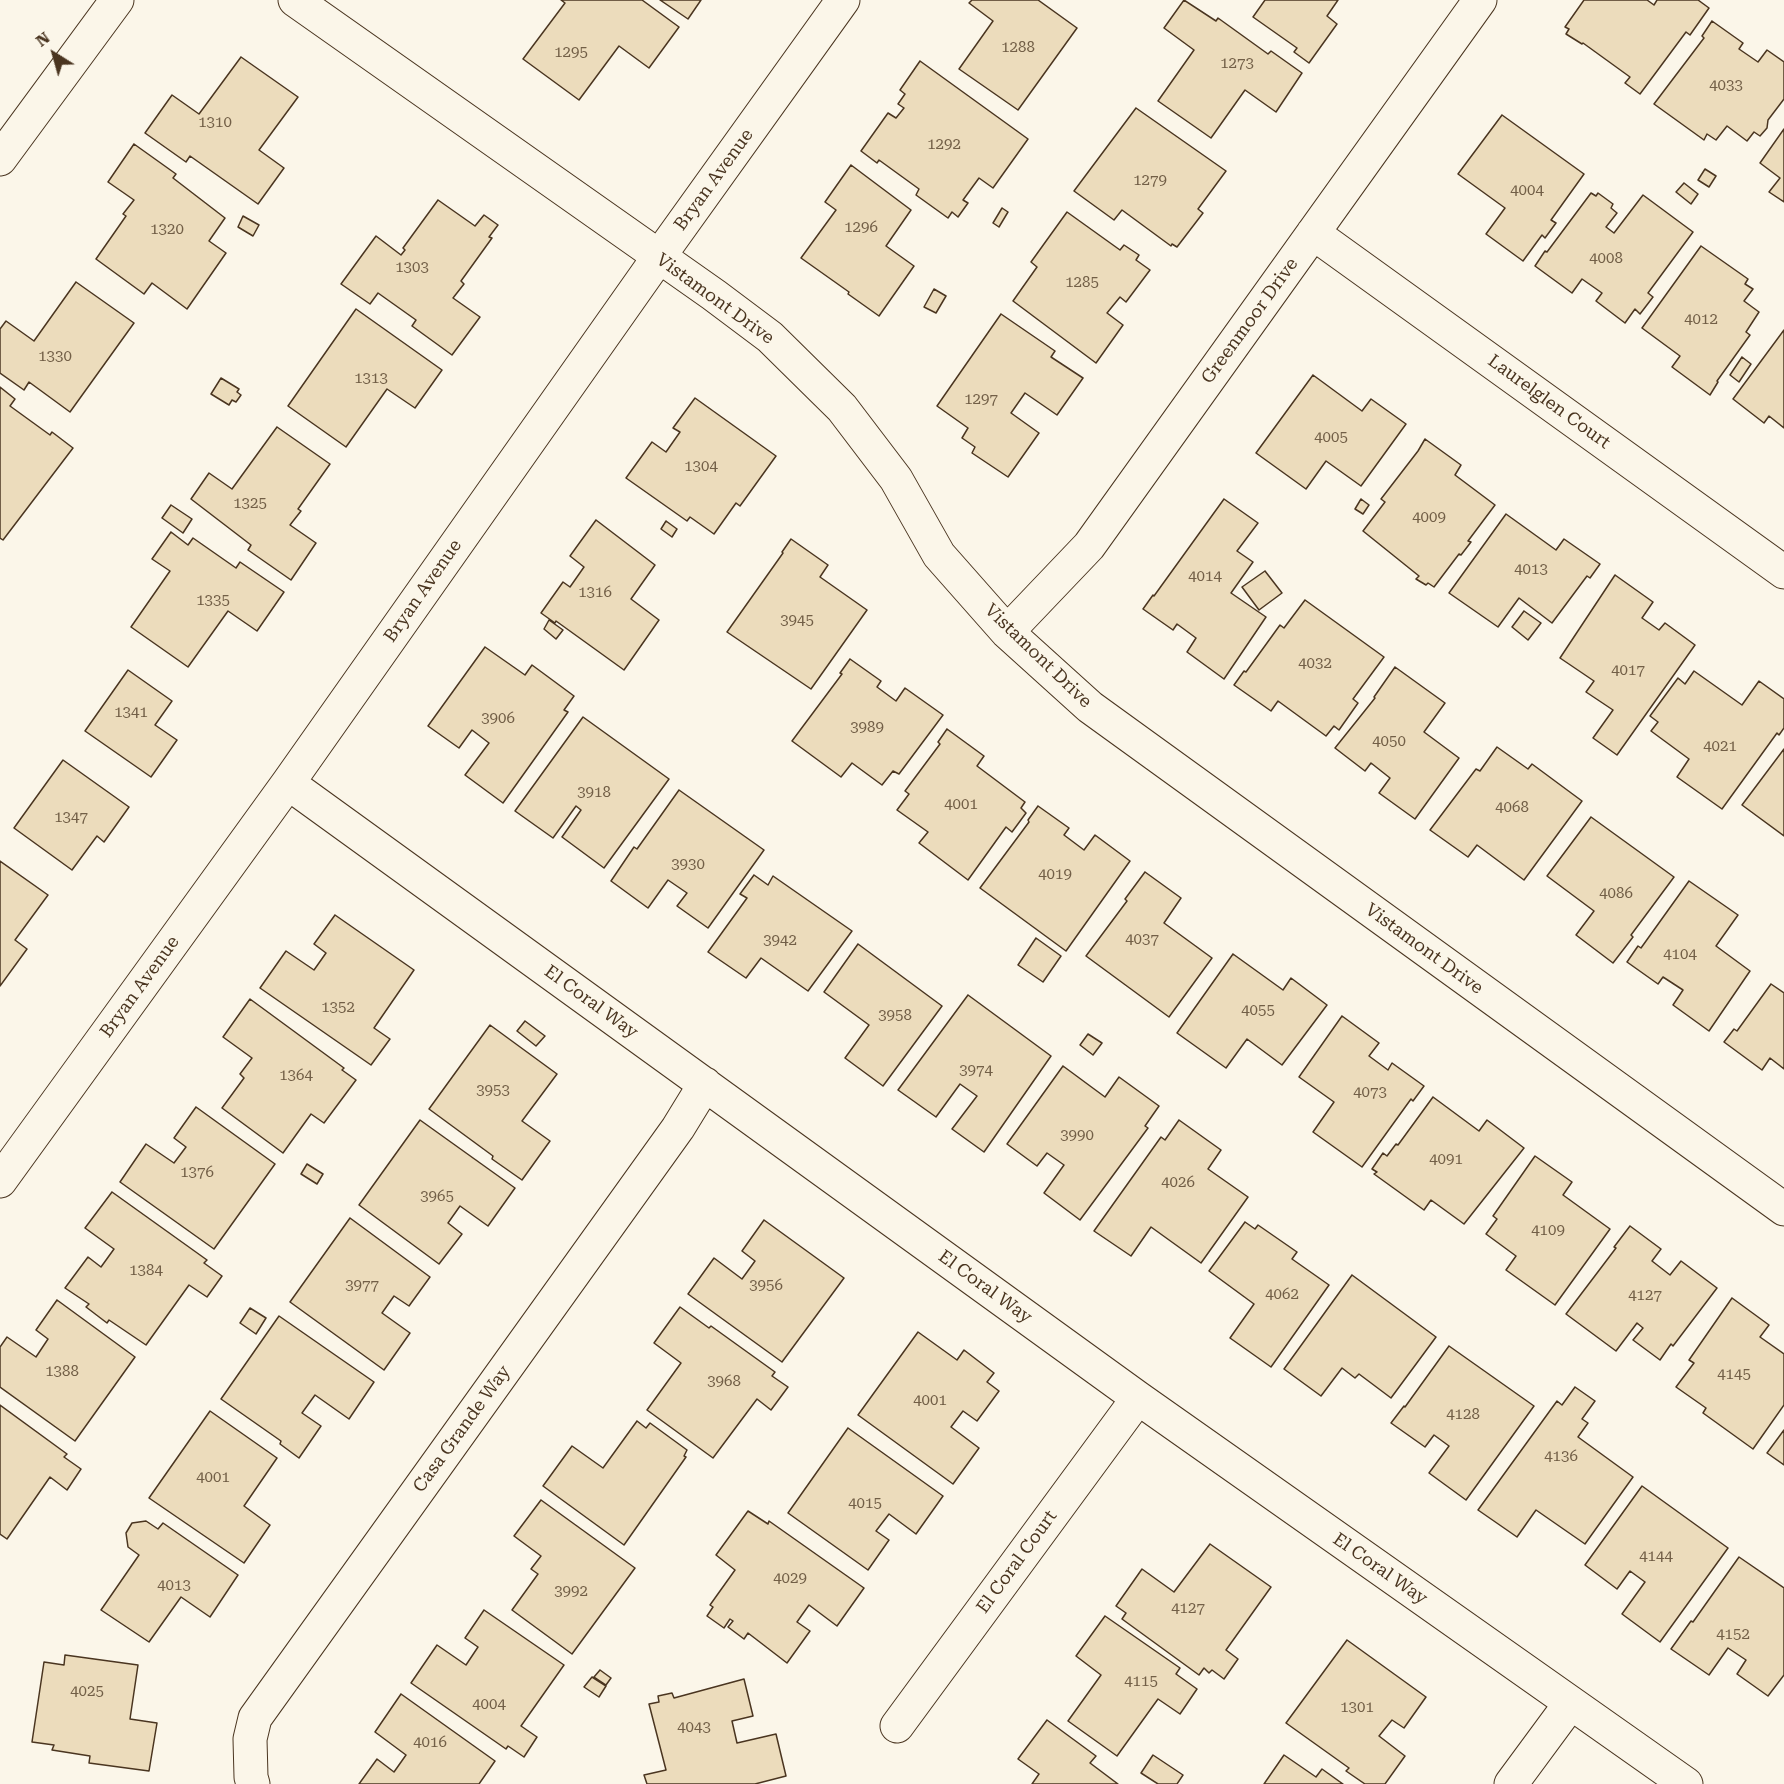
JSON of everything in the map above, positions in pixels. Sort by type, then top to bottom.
[{"type":"street","points":[[0,159],[117,0]]},
{"type":"street","name":"Vistamont Drive","points":[[295,0],[658,258],[714,295],[770,337],[842,408],[896,479],[939,555],[1007,632],[1090,707],[1784,1209]]},
{"type":"street","name":"Bryan Avenue","points":[[0,1180],[288,783],[843,0]]},
{"type":"street","name":"Greenmoor Drive","points":[[1007,632],[1089,546],[1480,0]]},
{"type":"street","name":"Laurelglen Court","points":[[1313,232],[1784,572]]},
{"type":"street","name":"El Coral Way","points":[[288,783],[1138,1398],[1686,1784]]},
{"type":"street","name":"Casa Grande Way","points":[[253,1784],[250,1739],[255,1718],[671,1138],[705,1084]]},
{"type":"street","name":"El Coral Court","points":[[897,1726],[1138,1398]]},
{"type":"street","points":[[1511,1784],[1570,1704]]},
{"type":"building","points":[[561,0],[642,0],[679,27],[649,68],[619,46],[579,100],[523,59],[565,3]]},
{"type":"building","points":[[660,0],[701,0],[688,19]]},
{"type":"building","points":[[972,0],[1038,0],[1077,28],[1018,110],[959,69],[993,21],[969,3]]},
{"type":"building","points":[[1184,0],[1216,21],[1218,18],[1268,54],[1271,51],[1302,73],[1276,112],[1245,90],[1211,138],[1158,101],[1194,50],[1164,28]]},
{"type":"building","points":[[1265,0],[1338,0],[1327,16],[1337,24],[1309,63],[1294,52],[1297,48],[1253,17]]},
{"type":"building","points":[[1584,0],[1647,0],[1654,5],[1657,0],[1698,0],[1709,8],[1690,35],[1686,32],[1640,94],[1625,83],[1630,77],[1583,43],[1566,34],[1569,29],[1565,27]]},
{"type":"building","points":[[1712,21],[1743,43],[1739,49],[1758,62],[1767,50],[1784,62],[1784,99],[1768,120],[1767,128],[1760,136],[1754,132],[1747,141],[1727,126],[1716,140],[1707,134],[1704,140],[1654,104],[1704,38],[1702,36]]},
{"type":"building","points":[[241,57],[298,97],[259,150],[284,168],[258,204],[190,156],[186,162],[145,133],[172,95],[199,114]]},
{"type":"building","points":[[920,61],[1028,139],[993,188],[979,178],[963,200],[968,203],[958,217],[952,212],[948,218],[916,195],[919,189],[879,160],[877,163],[861,151],[888,113],[896,118],[904,108],[898,104],[905,94],[900,90]]},
{"type":"building","points":[[1136,108],[1226,171],[1198,209],[1203,213],[1177,247],[1172,244],[1171,246],[1122,210],[1114,220],[1074,191]]},
{"type":"building","points":[[1502,115],[1584,174],[1551,220],[1556,223],[1545,238],[1542,235],[1523,261],[1486,234],[1505,208],[1458,174]]},
{"type":"building","points":[[1784,129],[1784,202],[1769,192],[1780,178],[1760,163]]},
{"type":"building","points":[[134,144],[176,174],[173,178],[225,218],[209,241],[226,253],[187,309],[152,283],[144,294],[96,259],[126,216],[123,214],[134,200],[108,182]]},
{"type":"building","points":[[851,165],[911,210],[886,246],[914,266],[879,316],[801,258],[836,210],[825,202]]},
{"type":"building","points":[[1705,169],[1716,176],[1709,187],[1698,180]]},
{"type":"building","points":[[1684,183],[1698,194],[1691,204],[1676,192]]},
{"type":"building","points":[[1591,193],[1596,196],[1598,193],[1613,204],[1611,208],[1617,213],[1606,227],[1614,233],[1643,195],[1693,232],[1648,293],[1653,297],[1640,314],[1635,309],[1625,323],[1596,301],[1602,293],[1582,279],[1572,293],[1535,266]]},
{"type":"building","points":[[438,200],[475,226],[484,215],[498,225],[489,237],[492,238],[461,281],[464,284],[453,298],[480,317],[452,355],[412,326],[416,320],[378,293],[370,304],[341,284],[376,236],[401,255],[405,250],[403,248]]},
{"type":"building","points":[[1002,208],[1008,212],[999,227],[993,223]]},
{"type":"building","points":[[1067,212],[1120,250],[1124,245],[1139,255],[1136,260],[1150,270],[1126,302],[1120,297],[1107,313],[1123,325],[1096,363],[1013,301],[1037,267],[1031,262]]},
{"type":"building","points":[[243,216],[259,225],[253,236],[238,227]]},
{"type":"building","points":[[1701,246],[1748,279],[1745,284],[1753,289],[1744,301],[1759,312],[1746,332],[1750,335],[1717,381],[1710,395],[1672,367],[1680,356],[1642,328]]},
{"type":"building","points":[[76,282],[134,323],[70,412],[29,382],[24,390],[0,373],[0,329],[6,321],[34,341]]},
{"type":"building","points":[[934,289],[946,296],[936,313],[924,307]]},
{"type":"building","points":[[356,309],[442,370],[415,408],[387,389],[346,447],[288,406]]},
{"type":"building","points":[[1001,314],[1055,351],[1051,357],[1083,378],[1057,415],[1025,393],[1011,413],[1039,433],[1008,477],[972,453],[975,447],[962,438],[968,428],[937,406]]},
{"type":"building","points":[[1784,330],[1784,428],[1769,416],[1764,423],[1733,399]]},
{"type":"building","points":[[1742,357],[1751,364],[1739,382],[1730,375]]},
{"type":"building","points":[[1313,375],[1362,411],[1371,399],[1406,424],[1361,486],[1326,461],[1306,489],[1256,453]]},
{"type":"building","points":[[221,378],[239,389],[237,392],[241,395],[236,402],[232,400],[229,405],[211,394]]},
{"type":"building","points":[[0,387],[15,399],[10,406],[50,435],[52,432],[73,448],[3,540],[0,538]]},
{"type":"building","points":[[695,398],[776,456],[740,506],[736,503],[714,534],[690,517],[687,521],[626,478],[652,442],[666,452],[680,432],[673,428]]},
{"type":"building","points":[[277,427],[330,464],[298,509],[301,511],[290,525],[316,543],[291,580],[248,550],[251,545],[191,499],[209,473],[232,489]]},
{"type":"building","points":[[1425,439],[1461,465],[1455,475],[1495,505],[1468,541],[1471,542],[1434,587],[1416,579],[1419,576],[1363,531],[1385,502],[1381,499]]},
{"type":"building","points":[[1224,499],[1258,523],[1237,551],[1253,562],[1231,593],[1266,617],[1224,679],[1187,652],[1196,638],[1177,624],[1173,630],[1143,609]]},
{"type":"building","points":[[1361,499],[1369,505],[1363,514],[1355,509]]},
{"type":"building","points":[[171,505],[192,519],[183,533],[162,518]]},
{"type":"building","points":[[1506,514],[1556,550],[1564,539],[1600,564],[1590,578],[1587,576],[1552,623],[1519,598],[1498,627],[1449,593]]},
{"type":"building","points":[[596,520],[655,565],[631,599],[659,620],[624,670],[556,621],[555,623],[541,613],[563,582],[570,587],[584,567],[570,556]]},
{"type":"building","points":[[666,521],[677,529],[672,537],[661,529]]},
{"type":"building","points":[[171,532],[188,545],[193,538],[236,568],[240,562],[284,592],[257,631],[228,611],[188,667],[131,627],[170,571],[152,559]]},
{"type":"building","points":[[791,539],[828,565],[820,577],[867,610],[811,689],[727,632]]},
{"type":"building","points":[[1265,571],[1282,593],[1259,610],[1242,587]]},
{"type":"building","points":[[1615,575],[1653,602],[1642,618],[1659,630],[1665,623],[1695,645],[1617,755],[1593,738],[1613,710],[1586,692],[1594,681],[1560,658]]},
{"type":"building","points":[[1305,600],[1384,657],[1353,699],[1358,703],[1339,730],[1334,726],[1326,736],[1278,701],[1271,711],[1234,685],[1280,625],[1284,628]]},
{"type":"building","points":[[1524,611],[1541,623],[1528,640],[1512,627]]},
{"type":"building","points":[[549,620],[563,630],[556,639],[544,629]]},
{"type":"building","points":[[485,647],[525,675],[532,665],[574,696],[564,710],[568,712],[503,803],[465,775],[489,743],[472,730],[459,748],[428,726]]},
{"type":"building","points":[[850,659],[881,681],[877,687],[896,701],[905,688],[943,715],[899,774],[893,771],[882,785],[852,763],[841,777],[792,741],[842,674],[840,673]]},
{"type":"building","points":[[1395,667],[1445,703],[1424,732],[1459,758],[1415,819],[1379,793],[1390,778],[1371,763],[1365,771],[1335,748],[1375,698]]},
{"type":"building","points":[[128,670],[172,701],[155,725],[177,740],[151,777],[85,731]]},
{"type":"building","points":[[1694,671],[1742,705],[1759,681],[1784,699],[1784,728],[1779,735],[1777,733],[1722,809],[1677,777],[1689,759],[1651,731],[1658,722],[1650,716],[1678,678],[1685,684]]},
{"type":"building","points":[[583,717],[669,779],[604,868],[562,837],[581,810],[576,806],[553,838],[515,811]]},
{"type":"building","points":[[947,729],[984,756],[977,766],[1025,802],[1021,808],[1026,813],[1012,832],[1006,827],[968,880],[919,843],[928,832],[897,810],[909,794],[905,791],[940,744],[938,742]]},
{"type":"building","points":[[1497,747],[1528,769],[1532,764],[1582,801],[1524,880],[1477,845],[1468,857],[1430,830],[1476,769],[1480,771]]},
{"type":"building","points":[[1784,749],[1784,836],[1742,805]]},
{"type":"building","points":[[63,760],[129,807],[104,842],[97,836],[72,870],[14,828]]},
{"type":"building","points":[[679,790],[764,850],[708,928],[677,906],[687,893],[668,880],[648,908],[611,881],[634,847],[637,849]]},
{"type":"building","points":[[1038,806],[1069,828],[1064,835],[1084,850],[1095,835],[1130,861],[1066,951],[980,888],[1029,822],[1028,820]]},
{"type":"building","points":[[1591,817],[1674,877],[1613,963],[1576,935],[1594,911],[1547,876]]},
{"type":"building","points":[[0,861],[48,895],[15,940],[27,949],[0,986]]},
{"type":"building","points":[[1145,872],[1181,898],[1164,923],[1212,958],[1169,1017],[1086,956],[1127,901],[1125,899]]},
{"type":"building","points":[[754,875],[768,885],[773,876],[852,931],[808,991],[761,958],[746,978],[708,952],[747,898],[740,894]]},
{"type":"building","points":[[1689,881],[1738,915],[1716,946],[1750,971],[1709,1031],[1673,1005],[1683,990],[1663,977],[1658,984],[1627,962],[1638,946],[1641,948]]},
{"type":"building","points":[[335,915],[414,970],[374,1028],[390,1039],[371,1065],[260,988],[286,951],[314,970],[326,953],[314,944]]},
{"type":"building","points":[[1036,938],[1061,956],[1043,982],[1018,965]]},
{"type":"building","points":[[858,944],[942,1006],[883,1086],[845,1058],[869,1025],[824,992]]},
{"type":"building","points":[[1233,954],[1283,990],[1291,978],[1327,1005],[1282,1065],[1247,1039],[1226,1068],[1177,1033]]},
{"type":"building","points":[[1771,984],[1784,993],[1784,1069],[1770,1058],[1762,1070],[1724,1042],[1734,1029],[1737,1031]]},
{"type":"building","points":[[968,995],[1051,1056],[984,1152],[952,1129],[977,1096],[960,1084],[936,1117],[898,1090]]},
{"type":"building","points":[[250,999],[344,1068],[342,1070],[356,1080],[324,1123],[311,1114],[283,1153],[222,1108],[244,1078],[240,1074],[252,1058],[223,1037]]},
{"type":"building","points":[[1342,1016],[1379,1043],[1369,1056],[1388,1070],[1392,1063],[1424,1086],[1413,1101],[1411,1099],[1362,1167],[1313,1132],[1334,1102],[1299,1077]]},
{"type":"building","points":[[525,1021],[545,1036],[536,1046],[517,1031]]},
{"type":"building","points":[[490,1025],[557,1074],[522,1121],[550,1141],[522,1180],[429,1109]]},
{"type":"building","points":[[1088,1034],[1102,1043],[1093,1055],[1080,1045]]},
{"type":"building","points":[[1063,1066],[1105,1097],[1119,1077],[1159,1106],[1145,1126],[1148,1128],[1080,1220],[1044,1193],[1064,1165],[1047,1153],[1037,1166],[1007,1144]]},
{"type":"building","points":[[1433,1097],[1479,1131],[1487,1120],[1524,1148],[1464,1224],[1431,1200],[1424,1210],[1374,1174],[1377,1172],[1372,1169],[1383,1153],[1387,1156],[1396,1144],[1398,1145]]},
{"type":"building","points":[[196,1107],[275,1164],[214,1249],[120,1182],[146,1144],[174,1163],[186,1147],[174,1138]]},
{"type":"building","points":[[420,1120],[515,1188],[488,1226],[460,1206],[448,1223],[462,1234],[439,1264],[359,1205]]},
{"type":"building","points":[[1179,1120],[1221,1150],[1208,1169],[1248,1197],[1201,1263],[1151,1227],[1131,1256],[1094,1231],[1161,1137],[1165,1140]]},
{"type":"building","points":[[1535,1156],[1572,1182],[1563,1195],[1610,1229],[1555,1305],[1506,1270],[1516,1256],[1486,1234],[1497,1219],[1493,1216]]},
{"type":"building","points":[[307,1164],[323,1174],[317,1184],[301,1174]]},
{"type":"building","points":[[112,1192],[207,1260],[204,1263],[222,1276],[207,1297],[189,1285],[146,1345],[109,1320],[107,1323],[86,1307],[89,1304],[65,1288],[88,1257],[101,1267],[114,1249],[85,1228]]},
{"type":"building","points":[[350,1218],[430,1277],[409,1306],[394,1296],[382,1313],[410,1333],[384,1370],[290,1302]]},
{"type":"building","points":[[764,1220],[844,1278],[782,1362],[688,1294],[714,1258],[742,1279],[755,1261],[742,1251]]},
{"type":"building","points":[[1245,1222],[1255,1229],[1258,1225],[1297,1252],[1292,1259],[1329,1285],[1271,1367],[1230,1338],[1254,1304],[1209,1271]]},
{"type":"building","points":[[1630,1226],[1661,1249],[1652,1261],[1670,1275],[1681,1261],[1717,1288],[1660,1360],[1633,1340],[1643,1328],[1637,1323],[1616,1351],[1566,1314]]},
{"type":"building","points":[[1352,1275],[1436,1337],[1391,1398],[1359,1374],[1355,1378],[1342,1368],[1321,1396],[1284,1369]]},
{"type":"building","points":[[1732,1298],[1769,1325],[1760,1337],[1784,1354],[1784,1405],[1753,1449],[1703,1413],[1706,1408],[1676,1387],[1694,1363],[1689,1360]]},
{"type":"building","points":[[57,1300],[135,1357],[75,1441],[0,1387],[0,1347],[7,1337],[36,1357],[48,1339],[36,1330]]},
{"type":"building","points":[[680,1307],[709,1328],[711,1326],[775,1372],[772,1376],[788,1387],[771,1410],[757,1399],[713,1458],[647,1410],[681,1363],[654,1343]]},
{"type":"building","points":[[250,1308],[266,1318],[256,1334],[240,1323]]},
{"type":"building","points":[[279,1316],[374,1382],[349,1419],[315,1395],[302,1413],[321,1426],[299,1458],[280,1444],[281,1441],[221,1399]]},
{"type":"building","points":[[918,1332],[957,1360],[964,1350],[994,1373],[987,1382],[999,1391],[977,1421],[963,1411],[951,1427],[979,1448],[953,1484],[858,1415]]},
{"type":"building","points":[[1449,1346],[1534,1406],[1466,1500],[1429,1473],[1449,1446],[1434,1435],[1425,1447],[1391,1423]]},
{"type":"building","points":[[1575,1387],[1595,1401],[1582,1419],[1588,1423],[1578,1437],[1633,1477],[1585,1544],[1536,1510],[1517,1537],[1478,1510],[1557,1401],[1562,1405]]},
{"type":"building","points":[[0,1405],[67,1454],[64,1457],[81,1469],[67,1490],[50,1477],[7,1539],[0,1534]]},
{"type":"building","points":[[210,1411],[277,1458],[244,1506],[270,1525],[244,1563],[149,1498]]},
{"type":"building","points":[[637,1421],[646,1428],[650,1423],[687,1450],[684,1456],[686,1457],[624,1545],[543,1486],[572,1446],[603,1468]]},
{"type":"building","points":[[848,1428],[943,1496],[916,1534],[889,1514],[876,1531],[889,1540],[868,1570],[788,1513]]},
{"type":"building","points":[[1784,1430],[1784,1465],[1767,1453]]},
{"type":"building","points":[[1642,1486],[1728,1548],[1660,1642],[1622,1614],[1645,1582],[1630,1571],[1617,1589],[1585,1565]]},
{"type":"building","points":[[541,1500],[635,1568],[572,1654],[512,1610],[538,1574],[531,1569],[541,1556],[514,1536]]},
{"type":"building","points":[[748,1511],[768,1524],[769,1521],[864,1588],[837,1626],[809,1605],[797,1622],[810,1631],[787,1663],[748,1633],[744,1639],[728,1627],[733,1621],[730,1619],[724,1628],[707,1616],[713,1607],[710,1605],[735,1570],[716,1555]]},
{"type":"building","points":[[146,1521],[158,1529],[163,1523],[238,1575],[210,1617],[181,1597],[149,1642],[101,1610],[139,1555],[128,1547],[126,1533],[132,1523]]},
{"type":"building","points":[[1210,1544],[1271,1587],[1226,1650],[1238,1659],[1224,1679],[1212,1670],[1209,1673],[1204,1668],[1199,1675],[1122,1619],[1126,1613],[1116,1606],[1142,1569],[1174,1592]]},
{"type":"building","points":[[1739,1557],[1784,1588],[1784,1675],[1768,1696],[1737,1674],[1746,1660],[1728,1648],[1709,1675],[1671,1649]]},
{"type":"building","points":[[484,1610],[564,1665],[521,1726],[537,1737],[524,1757],[508,1746],[506,1749],[411,1683],[437,1645],[466,1665],[478,1647],[465,1638]]},
{"type":"building","points":[[1105,1616],[1180,1668],[1176,1674],[1197,1689],[1180,1714],[1158,1699],[1117,1756],[1068,1721],[1101,1675],[1076,1656]]},
{"type":"building","points":[[1347,1640],[1426,1697],[1404,1728],[1392,1720],[1379,1736],[1405,1756],[1385,1784],[1365,1784],[1346,1771],[1349,1768],[1286,1723]]},
{"type":"building","points":[[65,1655],[138,1665],[130,1719],[157,1723],[149,1771],[89,1763],[90,1756],[52,1750],[54,1745],[32,1742],[44,1662],[64,1665]]},
{"type":"building","points":[[600,1670],[611,1678],[606,1685],[594,1677]]},
{"type":"building","points":[[592,1677],[606,1686],[599,1697],[584,1687]]},
{"type":"building","points":[[744,1679],[753,1716],[732,1721],[737,1743],[776,1734],[786,1776],[755,1784],[647,1784],[644,1775],[666,1770],[649,1704],[659,1702],[658,1696],[672,1693],[674,1698]]},
{"type":"building","points":[[401,1694],[495,1761],[479,1784],[359,1784],[377,1759],[394,1772],[406,1755],[375,1732]]},
{"type":"building","points":[[1047,1720],[1096,1756],[1090,1763],[1118,1784],[1032,1784],[1039,1774],[1018,1759]]},
{"type":"building","points":[[1153,1755],[1183,1775],[1177,1784],[1158,1784],[1141,1773]]},
{"type":"building","points":[[1284,1755],[1316,1777],[1322,1769],[1343,1784],[1264,1784]]}]
